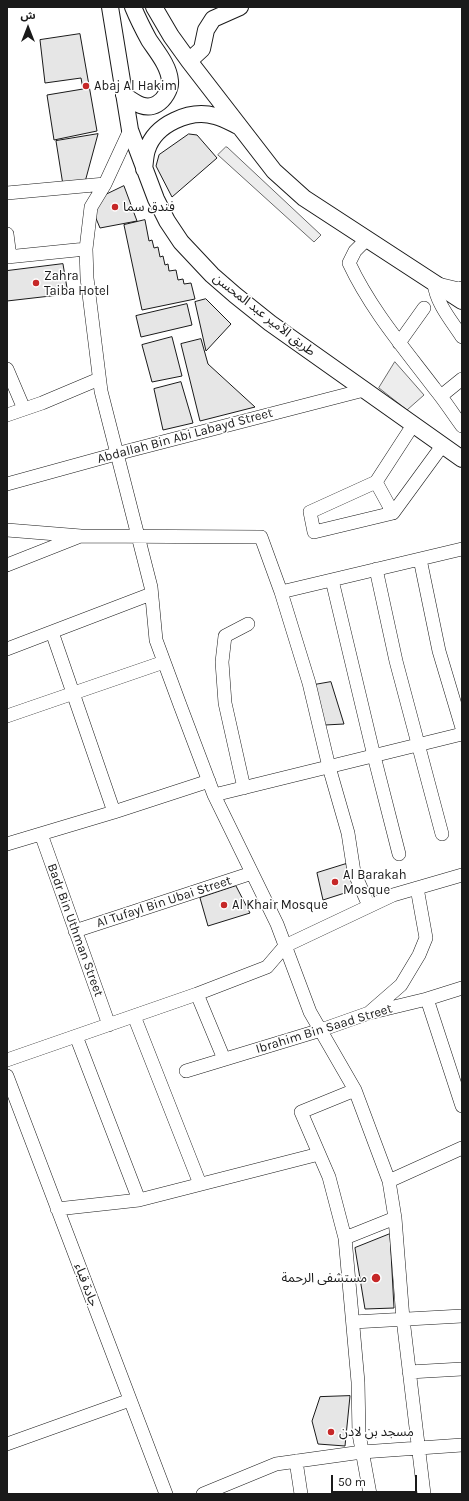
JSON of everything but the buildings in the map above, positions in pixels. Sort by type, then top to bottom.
[{"type":"main road","name":"طريق الأمير عبد المحسن","points":[[110,7],[130,130],[156,199],[167,221],[181,242],[235,295],[270,323],[462,459]]},
{"type":"main road","points":[[124,95],[142,106],[149,107],[158,104],[163,99],[166,95],[170,82],[168,71],[139,22],[133,7]]},
{"type":"main road","points":[[154,7],[171,36],[189,61],[274,171],[322,210],[462,301]]},
{"type":"main road","points":[[189,61],[202,49],[206,30],[213,19],[240,7]]},
{"type":"main road","points":[[144,168],[146,151],[155,135],[164,127],[180,118],[197,115],[214,115],[226,119],[241,128]]},
{"type":"street","points":[[130,130],[105,184],[91,207],[86,250],[87,278],[99,379],[151,594],[156,640],[214,795],[277,924],[310,1012],[355,1090],[389,1181],[395,1218],[403,1319],[424,1494]]},
{"type":"street","points":[[7,193],[105,184]]},
{"type":"street","points":[[7,234],[8,257],[86,250]]},
{"type":"street","points":[[367,239],[355,251],[349,263],[375,309],[398,343],[462,426]]},
{"type":"street","points":[[462,288],[459,289],[434,283],[438,301],[462,336]]},
{"type":"street","points":[[398,343],[424,308]]},
{"type":"street","points":[[7,369],[24,409]]},
{"type":"street","points":[[7,415],[99,379]]},
{"type":"street","points":[[440,396],[462,379]]},
{"type":"street","name":"Abdallah Bin Abi Labayd Street","points":[[7,484],[116,454],[364,390]]},
{"type":"street","points":[[413,425],[376,482],[310,512],[314,532],[392,513],[442,446]]},
{"type":"street","points":[[376,482],[392,513]]},
{"type":"street","points":[[7,530],[81,536],[261,537],[281,592],[309,683],[329,767],[348,834],[354,872],[368,906]]},
{"type":"street","points":[[7,565],[81,536]]},
{"type":"street","points":[[281,592],[462,549]]},
{"type":"street","points":[[420,559],[440,651],[462,728]]},
{"type":"street","points":[[376,569],[396,662],[442,834]]},
{"type":"street","points":[[332,580],[398,854]]},
{"type":"street","points":[[7,649],[151,594]]},
{"type":"street","points":[[244,788],[225,703],[222,662],[225,636],[248,624]]},
{"type":"street","points":[[52,632],[114,812]]},
{"type":"street","points":[[7,716],[73,692],[164,662]]},
{"type":"street","points":[[214,795],[462,734]]},
{"type":"street","points":[[7,844],[114,812],[209,781]]},
{"type":"street","name":"Badr Bin Uthman Street","points":[[41,834],[109,1025]]},
{"type":"street","name":"Al Tufayl Bin Ubai Street","points":[[75,931],[252,873]]},
{"type":"street","points":[[7,1060],[197,994],[267,967],[285,946],[393,894],[462,875]]},
{"type":"street","points":[[368,1013],[401,985],[419,955],[426,938],[417,888]]},
{"type":"street","name":"Ibrahim Bin Saad Street","points":[[186,1071],[321,1030],[368,1013],[426,999],[462,988]]},
{"type":"street","points":[[197,994],[224,1059]]},
{"type":"street","points":[[426,999],[462,1106]]},
{"type":"street","points":[[134,1016],[200,1184]]},
{"type":"street","points":[[76,1036],[139,1200]]},
{"type":"street","name":"جادة قباء","points":[[7,1078],[166,1494]]},
{"type":"street","points":[[355,1090],[301,1112],[330,1177],[345,1238],[358,1382],[359,1434],[370,1494]]},
{"type":"street","points":[[389,1181],[462,1148]]},
{"type":"street","points":[[57,1209],[139,1200],[319,1154]]},
{"type":"street","points":[[345,1238],[395,1218]]},
{"type":"street","points":[[353,1322],[462,1316]]},
{"type":"street","points":[[409,1372],[462,1369]]},
{"type":"street","points":[[7,1444],[130,1400]]},
{"type":"street","points":[[203,1494],[276,1464],[362,1452],[462,1445]]},
{"type":"street","points":[[296,1461],[301,1494]]},
{"type":"shaded area","points":[[226,147],[321,235],[314,242],[218,155]]},
{"type":"shaded area","points":[[395,362],[424,395],[407,410],[379,388]]},
{"type":"place","name":"Abaj Al Hakim","points":[[86,86]]},
{"type":"place","name":"فندق سما","points":[[115,207]]},
{"type":"place","name":"Zahra Taiba Hotel","points":[[36,283]]},
{"type":"place","name":"Al Barakah Mosque","points":[[335,882]]},
{"type":"place","name":"Al Khair Mosque","points":[[224,905]]},
{"type":"place","name":"مستشفى الرحمة","points":[[376,1278]]},
{"type":"place","name":"مسجد بن لادن","points":[[331,1432]]}]
